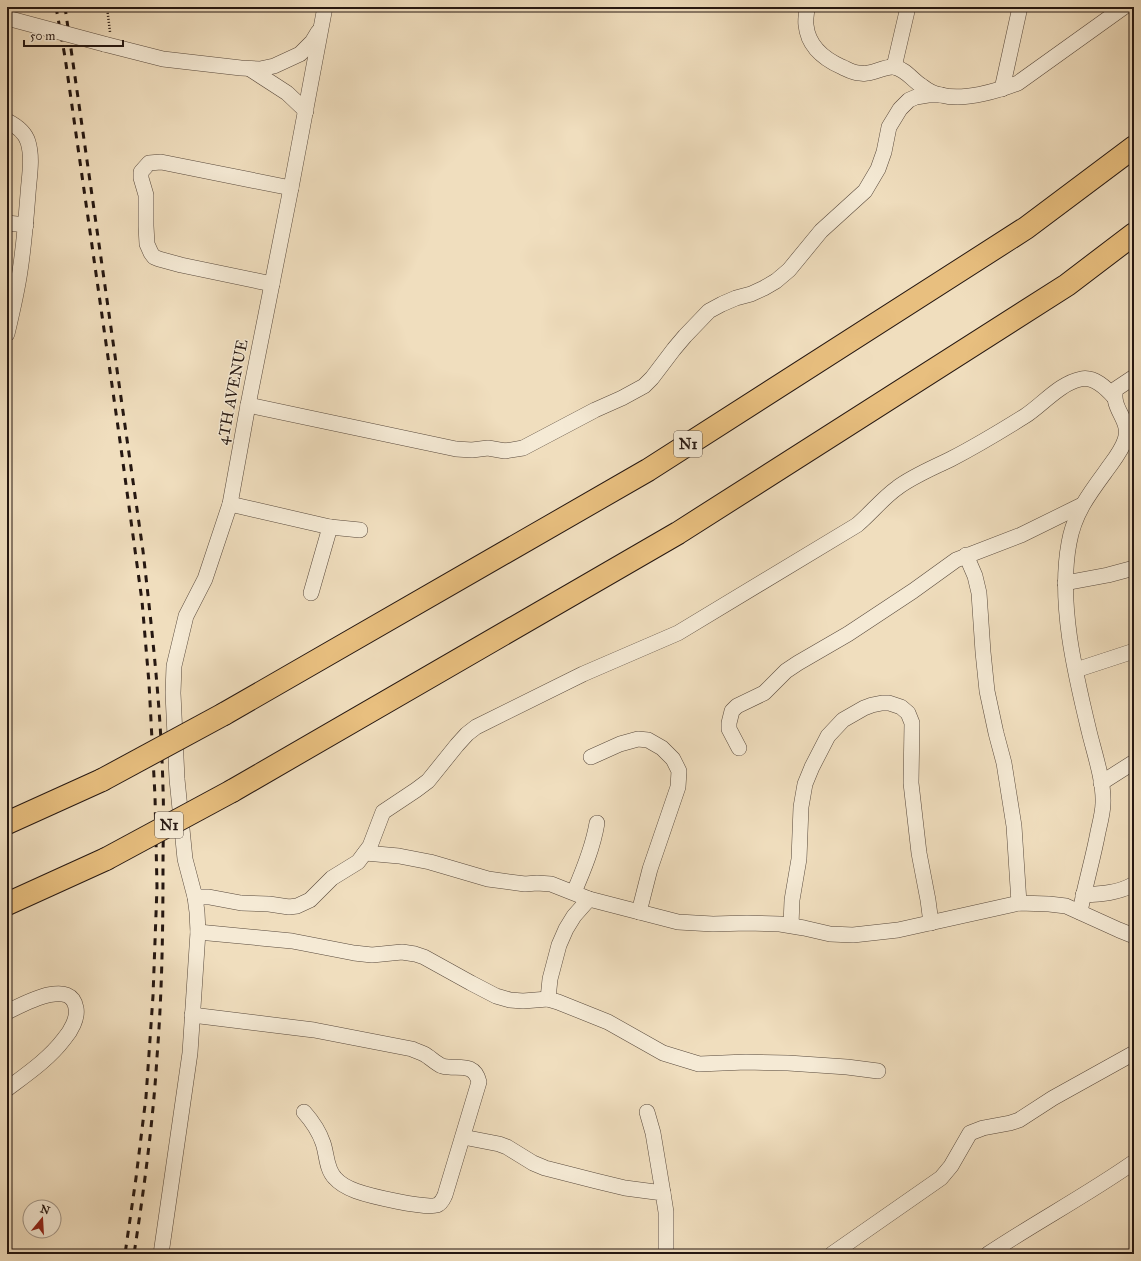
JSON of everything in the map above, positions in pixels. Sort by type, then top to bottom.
[{"type":"highway","name":"N1","points":[[7,823],[102,780],[224,714],[648,470],[1026,228],[1134,147]]},
{"type":"highway","name":"N1","points":[[7,904],[106,859],[232,790],[678,533],[1067,285],[1134,234]]},
{"type":"street","name":"4TH AVENUE","points":[[161,1254],[190,1054],[198,932],[195,897],[185,859],[177,779],[173,692],[174,666],[186,616],[205,579],[230,504],[325,7]]},
{"type":"street","points":[[808,7],[806,24],[808,34],[816,50],[826,58],[856,73],[868,73],[894,67],[906,73],[923,87],[941,95]]},
{"type":"street","points":[[894,67],[908,7]]},
{"type":"street","points":[[1002,89],[1020,7]]},
{"type":"street","points":[[248,405],[456,449],[472,450],[488,448],[505,451],[523,448],[594,410],[622,398],[644,386],[685,336],[709,312],[722,304],[764,288],[776,281],[789,270],[821,231],[865,191],[878,169],[884,152],[889,127],[900,109],[909,100],[928,95],[955,97],[984,94],[1018,83],[1120,9]]},
{"type":"street","points":[[7,18],[163,59],[250,69],[260,69],[274,66],[300,54],[312,42],[321,28]]},
{"type":"street","points":[[250,69],[287,93],[306,111]]},
{"type":"street","points":[[7,121],[16,126],[23,133],[28,140],[30,150],[26,225],[20,271],[7,333]]},
{"type":"street","points":[[272,284],[181,265],[154,257],[148,244],[146,226],[146,195],[141,178],[141,172],[149,163],[161,162],[291,188]]},
{"type":"street","points":[[7,223],[26,225]]},
{"type":"street","points":[[1114,397],[1116,389],[1134,377]]},
{"type":"street","points":[[195,897],[209,897],[241,903],[269,904],[289,907],[297,906],[310,900],[332,878],[358,862],[372,841],[383,812],[428,781],[457,745],[476,727],[583,674],[678,633],[857,525],[886,497],[908,480],[953,458],[1032,412],[1065,386],[1076,380],[1088,379],[1105,388],[1114,397],[1126,426],[1130,444],[1118,454],[1082,505],[1069,542],[1065,583],[1069,635],[1083,707],[1101,783],[1103,802],[1092,863],[1080,912]]},
{"type":"street","points":[[230,504],[330,527],[360,530]]},
{"type":"street","points":[[739,748],[729,729],[732,711],[737,706],[764,693],[798,663],[848,634],[945,568],[966,556],[1021,535],[1082,505]]},
{"type":"street","points":[[311,593],[330,527]]},
{"type":"street","points":[[966,556],[979,593],[982,652],[987,691],[1004,763],[1014,826],[1019,903]]},
{"type":"street","points":[[1065,583],[1108,575],[1134,568]]},
{"type":"street","points":[[1076,670],[1134,651]]},
{"type":"street","points":[[791,925],[792,900],[799,859],[800,807],[805,784],[828,736],[843,720],[864,708],[882,703],[901,706],[908,713],[912,723],[911,783],[919,853],[931,923]]},
{"type":"street","points":[[591,757],[620,744],[638,739],[648,740],[662,748],[673,759],[679,771],[678,787],[650,869],[640,912]]},
{"type":"street","points":[[1101,783],[1134,762]]},
{"type":"street","points":[[574,892],[591,850],[597,823]]},
{"type":"street","points":[[365,853],[398,856],[430,862],[488,879],[525,884],[551,884],[589,898],[678,922],[713,924],[780,924],[830,934],[853,935],[898,930],[1019,903],[1066,906],[1134,936]]},
{"type":"street","points":[[1083,895],[1114,892],[1134,884]]},
{"type":"street","points":[[548,999],[550,979],[559,945],[574,916],[589,898]]},
{"type":"street","points":[[198,932],[292,941],[354,954],[372,955],[402,952],[415,954],[424,957],[496,996],[523,1002],[548,999],[558,1002],[608,1022],[662,1053],[699,1064],[746,1062],[788,1063],[847,1067],[878,1071]]},
{"type":"street","points":[[7,1012],[38,997],[57,993],[70,998],[75,1004],[77,1012],[72,1027],[64,1038],[44,1060],[7,1089]]},
{"type":"street","points":[[192,1015],[314,1030],[412,1049],[424,1054],[442,1066],[468,1068],[476,1073],[479,1082],[445,1196],[439,1204],[430,1206],[400,1202],[355,1190],[343,1185],[334,1177],[330,1169],[324,1144],[320,1135],[312,1121],[304,1112]]},
{"type":"street","points":[[832,1254],[941,1178],[951,1166],[970,1134],[983,1128],[1019,1120],[1053,1098],[1134,1052]]},
{"type":"street","points":[[647,1112],[653,1133],[666,1212],[666,1254]]},
{"type":"street","points":[[463,1137],[507,1147],[533,1163],[545,1168],[596,1182],[625,1188],[663,1193]]},
{"type":"street","points":[[988,1254],[1084,1195],[1134,1162]]},
{"type":"path","points":[[107,7],[111,46]]},
{"type":"railway","points":[[56,7],[65,57],[120,441],[142,601],[149,683],[155,796],[157,887],[153,996],[146,1097],[125,1254]]},
{"type":"railway","points":[[65,7],[143,551],[153,640],[160,729],[163,788],[160,1009],[151,1131],[134,1254]]}]
